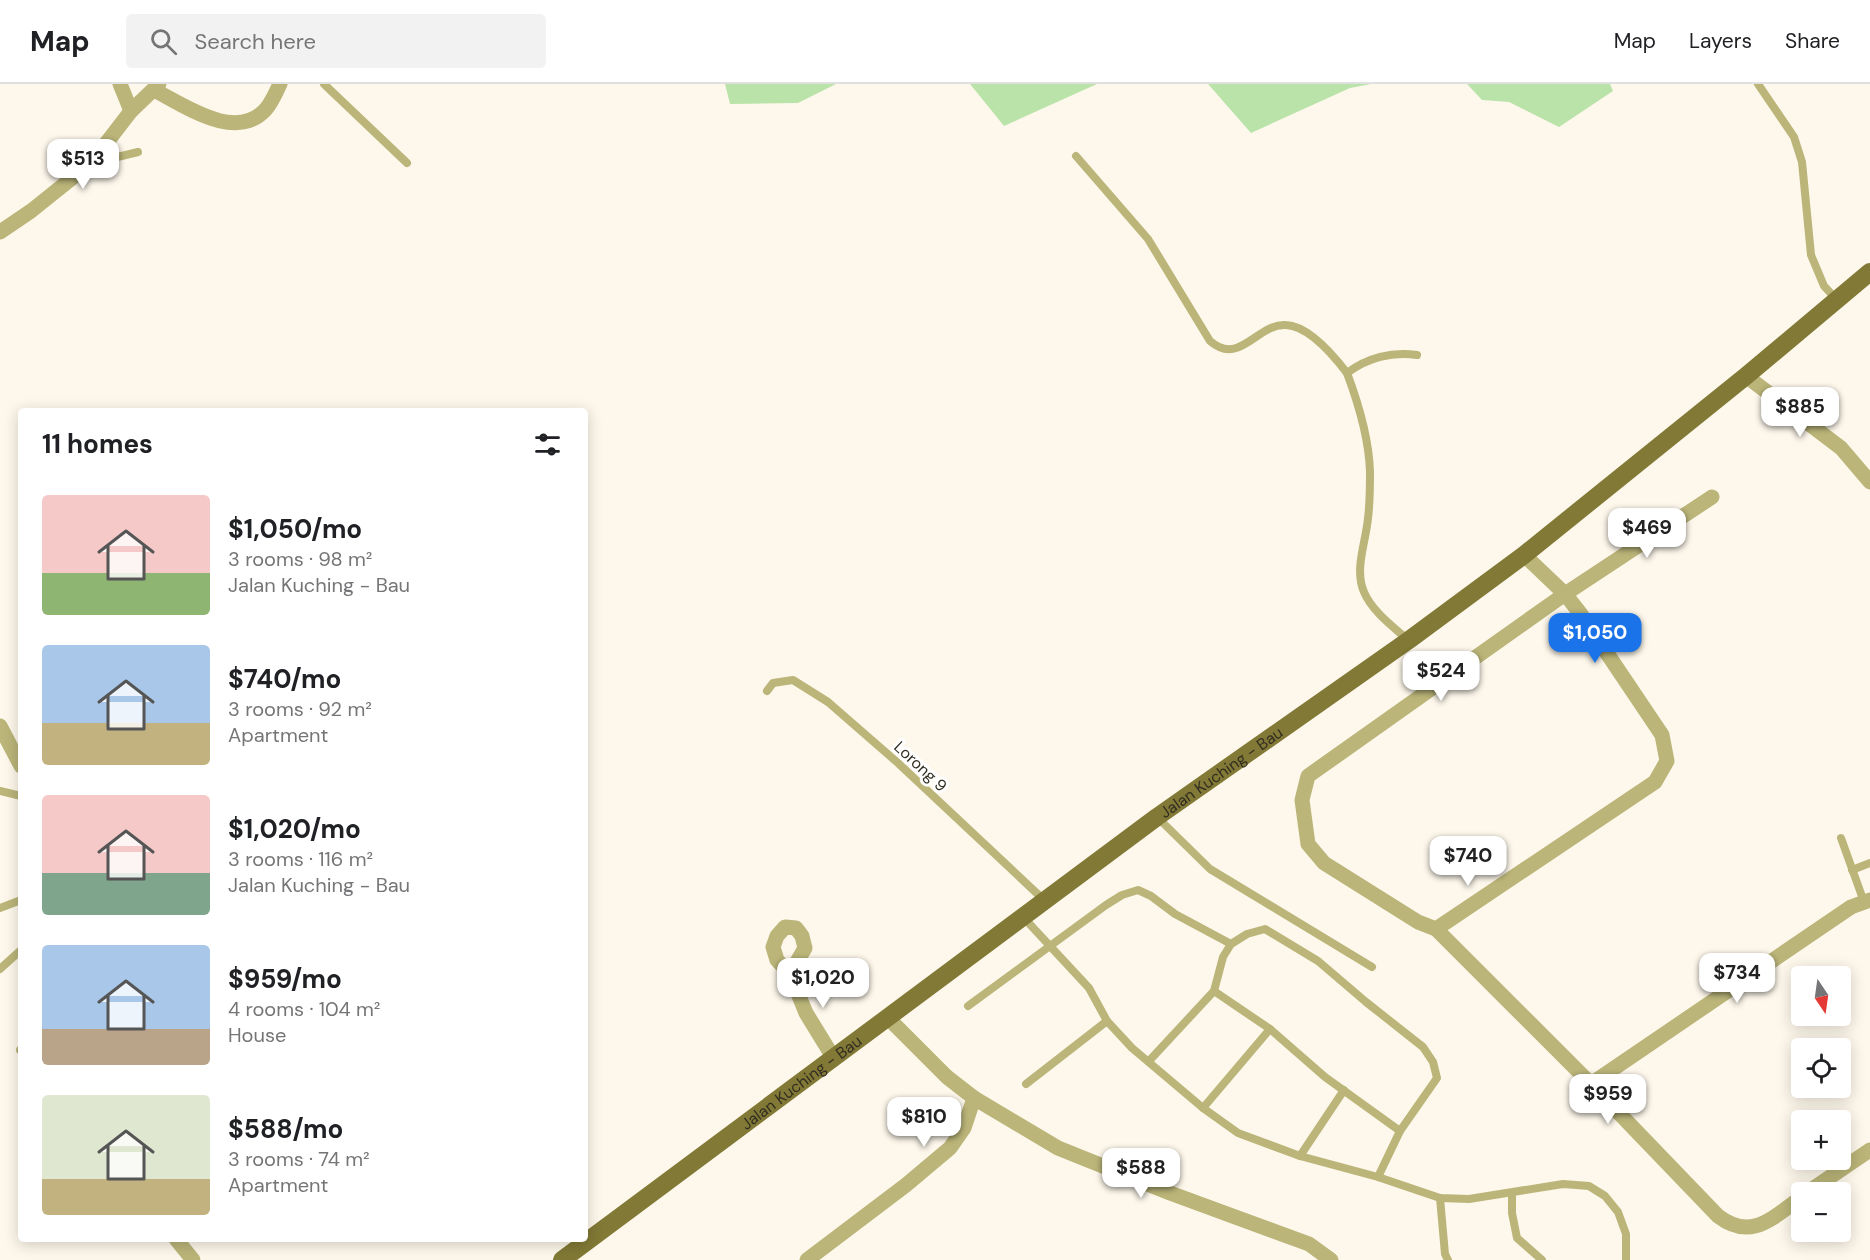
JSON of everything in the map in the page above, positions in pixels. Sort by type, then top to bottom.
[{"type":"main road","name":"Jalan Kuching - Bau","points":[[588,1241],[1156,817],[1409,640],[1524,555],[1746,376],[1870,272]]},
{"type":"main road","name":"Jalan Kuching - Bau","points":[[562,1260],[586,1242]]},
{"type":"street","points":[[120,84],[131,111]]},
{"type":"street","points":[[0,232],[31,211],[91,163],[131,111],[156,87],[205,116],[228,124],[248,120],[266,110],[280,84]]},
{"type":"street","points":[[1746,376],[1841,448],[1870,482]]},
{"type":"street","points":[[1712,497],[1565,594],[1308,777],[1302,800],[1308,844],[1324,863],[1418,922],[1436,929],[1730,1226],[1760,1226],[1791,1205]]},
{"type":"street","points":[[1436,929],[1655,782],[1667,761],[1662,735],[1565,594],[1524,555]]},
{"type":"street","points":[[0,726],[18,760]]},
{"type":"street","points":[[1591,1084],[1851,907],[1867,901]]},
{"type":"street","points":[[790,974],[806,1013],[833,1057]]},
{"type":"street","points":[[888,1018],[947,1077],[974,1098],[1058,1148],[1170,1193],[1309,1244],[1331,1260]]},
{"type":"street","points":[[807,1260],[825,1254],[950,1148],[964,1128],[974,1098]]},
{"type":"street","points":[[1824,1182],[1870,1150]]},
{"type":"street","points":[[178,1242],[193,1260]]},
{"type":"lane","points":[[324,84],[406,162]]},
{"type":"lane","points":[[1758,84],[1794,138],[1800,153],[1811,255],[1824,286],[1837,300]]},
{"type":"lane","points":[[91,163],[138,153]]},
{"type":"lane","points":[[1076,156],[1148,239],[1210,341],[1219,348],[1237,349],[1275,326],[1287,324],[1298,328],[1326,346],[1347,373],[1362,416],[1370,471],[1368,519],[1360,566],[1364,591],[1375,608],[1409,640]]},
{"type":"lane","points":[[1347,373],[1359,364],[1380,357],[1401,352],[1417,355]]},
{"type":"lane","name":"Lorong 9","points":[[767,691],[773,683],[793,680],[828,702],[898,763],[1045,902]]},
{"type":"lane","points":[[0,791],[18,795]]},
{"type":"lane","points":[[1156,817],[1210,869],[1372,968]]},
{"type":"lane","points":[[1841,838],[1852,870],[1867,901]]},
{"type":"lane","points":[[1852,870],[1870,863]]},
{"type":"lane","points":[[968,1006],[1122,895],[1138,890],[1151,896],[1175,914],[1231,944]]},
{"type":"lane","points":[[0,908],[18,901]]},
{"type":"lane","points":[[1023,917],[1089,988],[1107,1022],[1132,1048],[1203,1108],[1238,1133],[1300,1156],[1378,1177],[1440,1198],[1469,1199],[1563,1184],[1590,1186],[1605,1196],[1618,1212],[1626,1234],[1626,1260]]},
{"type":"lane","points":[[1149,1061],[1214,991],[1223,957],[1231,944],[1247,934],[1265,929],[1318,961],[1423,1047],[1433,1062],[1437,1078],[1400,1131],[1378,1177]]},
{"type":"lane","points":[[0,969],[18,953]]},
{"type":"lane","points":[[1214,991],[1270,1029],[1325,1077],[1400,1131]]},
{"type":"lane","points":[[1026,1084],[1107,1022]]},
{"type":"lane","points":[[1203,1108],[1270,1029]]},
{"type":"lane","points":[[1300,1156],[1344,1090]]},
{"type":"lane","points":[[1512,1193],[1516,1238],[1542,1260]]},
{"type":"lane","points":[[1440,1198],[1445,1254],[1448,1260]]},
{"type":"green space","points":[[725,84],[836,84],[798,103],[730,104]]},
{"type":"green space","points":[[970,84],[1097,84],[1004,126]]},
{"type":"green space","points":[[1208,84],[1371,84],[1350,88],[1251,133]]},
{"type":"green space","points":[[1467,84],[1610,84],[1613,91],[1559,127],[1509,102],[1482,100]]}]
